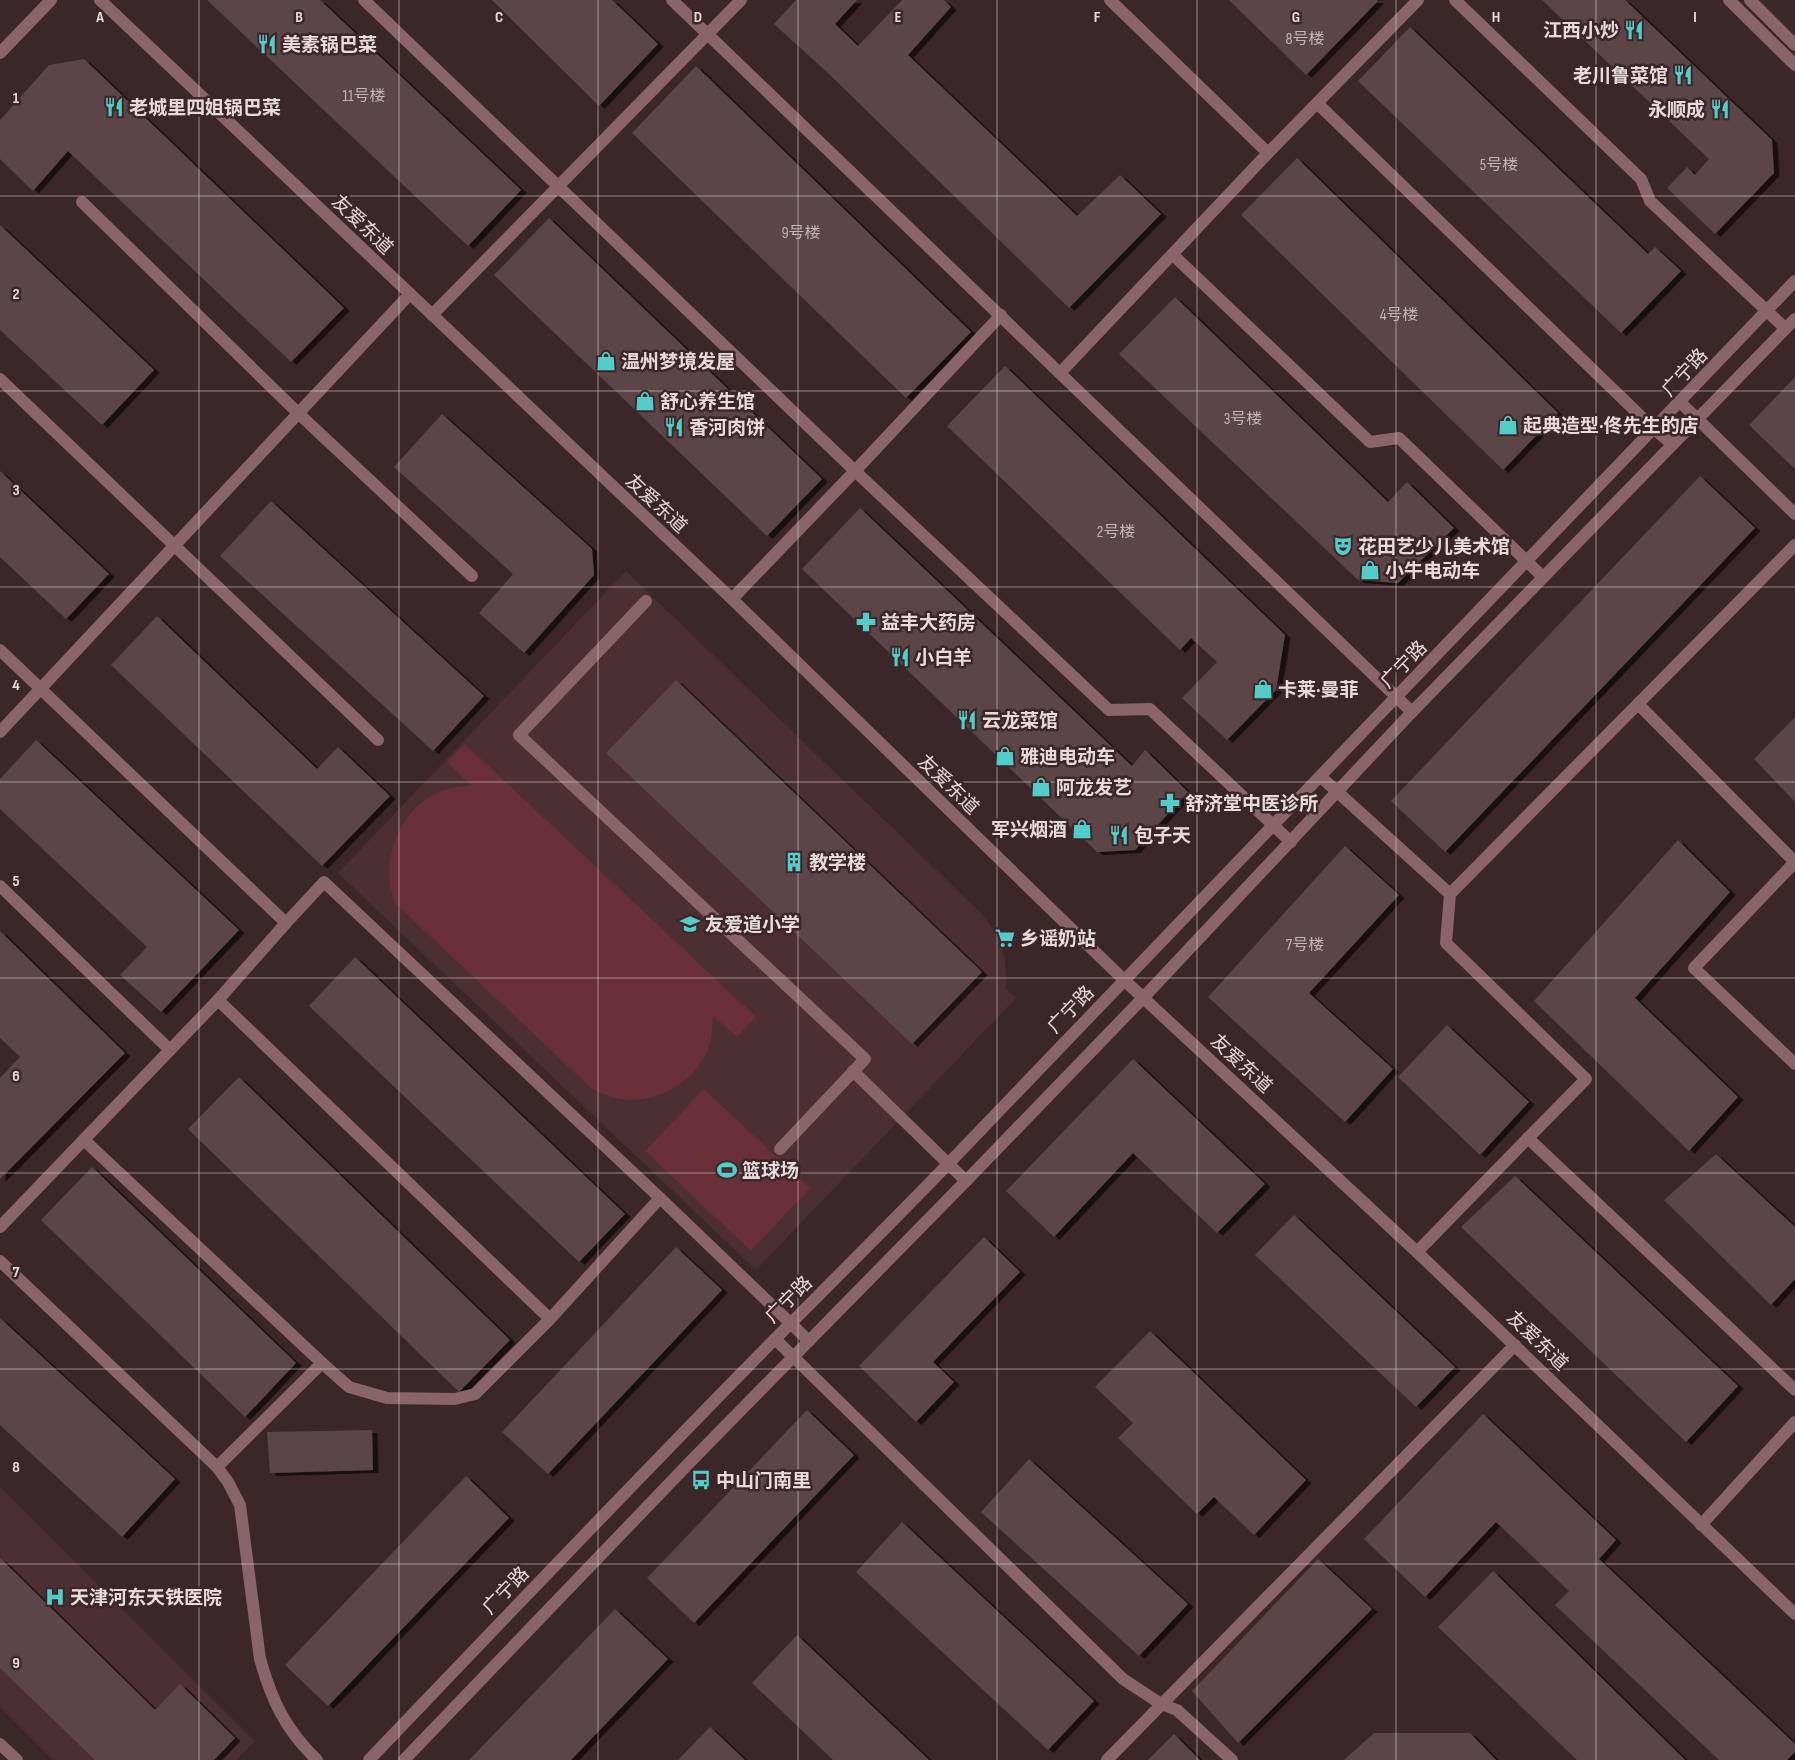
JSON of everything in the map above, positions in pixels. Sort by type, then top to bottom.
[{"type":"street","points":[[0,53],[51,0]]},
{"type":"street","name":"友爱东道","points":[[100,0],[732,599],[1124,980],[1515,1344],[1795,1614]]},
{"type":"street","points":[[364,0],[855,472],[1109,710],[1150,708],[1291,842]]},
{"type":"street","points":[[672,0],[1002,315],[1412,712]]},
{"type":"street","points":[[432,315],[741,0]]},
{"type":"street","points":[[1110,0],[1268,153]]},
{"type":"street","points":[[1060,372],[1268,153],[1418,0]]},
{"type":"street","points":[[1455,0],[1641,178],[1650,201],[1786,328]]},
{"type":"street","points":[[1729,0],[1795,65]]},
{"type":"street","points":[[1750,0],[1795,45]]},
{"type":"street","points":[[1318,104],[1654,430],[1672,444]]},
{"type":"street","points":[[82,202],[298,413],[472,576]]},
{"type":"street","points":[[1173,255],[1370,442],[1398,438],[1543,576]]},
{"type":"street","name":"广宁路","points":[[369,1760],[775,1339],[948,1164],[1124,980],[1275,827],[1397,697],[1681,403],[1795,281]]},
{"type":"street","points":[[0,732],[410,294]]},
{"type":"street","points":[[732,599],[855,472],[1002,315]]},
{"type":"street","points":[[404,1760],[692,1460],[1143,998],[1412,712],[1795,318]]},
{"type":"street","points":[[0,378],[173,546],[378,740]]},
{"type":"street","points":[[1681,403],[1795,514]]},
{"type":"street","points":[[1417,1252],[1586,1079],[1446,943],[1450,894],[1795,545]]},
{"type":"street","points":[[646,601],[519,735],[865,1060],[780,1149]]},
{"type":"street","points":[[0,650],[286,923]]},
{"type":"street","points":[[1638,704],[1795,862],[1694,968],[1795,1064]]},
{"type":"street","points":[[1321,777],[1450,894]]},
{"type":"street","points":[[0,1227],[218,1000],[324,882],[809,1341]]},
{"type":"street","points":[[0,886],[170,1050]]},
{"type":"street","points":[[218,1000],[550,1319]]},
{"type":"street","points":[[853,1071],[966,1180]]},
{"type":"street","points":[[1528,1138],[1795,1390]]},
{"type":"street","points":[[84,1140],[349,1387],[386,1398],[455,1399],[474,1394],[550,1319],[660,1198]]},
{"type":"street","points":[[0,1261],[217,1467],[228,1482],[240,1505],[260,1659],[267,1684],[278,1710],[289,1727],[300,1743],[317,1760]]},
{"type":"street","points":[[775,1339],[1123,1679],[1161,1704],[1177,1710],[1232,1760]]},
{"type":"street","points":[[1107,1760],[1515,1344]]},
{"type":"street","points":[[217,1467],[322,1363]]},
{"type":"street","points":[[1701,1525],[1795,1422]]},
{"type":"street","points":[[0,1744],[16,1760]]},
{"type":"shaded area","name":"友爱道小学","points":[[626,571],[982,914],[996,934],[1004,954],[1006,989],[1016,998],[756,1270],[338,873]]},
{"type":"shaded area","points":[[465,744],[756,1017],[737,1037],[713,1016],[710,1043],[704,1058],[689,1077],[679,1085],[656,1096],[631,1100],[611,1097],[591,1088],[394,902],[389,868],[397,835],[416,807],[430,797],[448,789],[472,786],[447,762]]},
{"type":"shaded area","name":"篮球场","points":[[704,1089],[810,1188],[751,1251],[645,1151]]},
{"type":"shaded area","name":"天津河东天铁医院","points":[[0,1487],[255,1741],[236,1760],[53,1760],[0,1707]]},
{"type":"building","points":[[207,0],[320,0],[521,190],[468,246]]},
{"type":"building","points":[[492,0],[612,0],[658,44],[599,106]]},
{"type":"building","points":[[796,0],[857,0],[835,24],[858,46],[902,0],[944,0],[951,7],[908,55],[1077,216],[1120,175],[1161,214],[1069,308],[829,74],[774,24]]},
{"type":"building","points":[[1229,0],[1377,0],[1378,1],[1306,75]]},
{"type":"building","points":[[1542,0],[1625,0],[1772,140],[1774,173],[1715,234],[1667,188],[1687,167],[1695,175],[1709,159]]},
{"type":"building","points":[[1410,27],[1648,254],[1655,247],[1681,271],[1621,333],[1358,81]]},
{"type":"building","points":[[84,59],[344,308],[291,362],[68,151],[33,191],[0,159],[0,120],[49,65]]},
{"type":"building","points":[[696,66],[971,332],[906,398],[632,133]]},
{"type":"building","points":[[1297,158],[1558,413],[1503,470],[1241,215]]},
{"type":"building","points":[[549,218],[822,479],[767,536],[494,275]]},
{"type":"building","points":[[0,225],[154,370],[102,425],[0,330]]},
{"type":"building","points":[[1175,297],[1388,502],[1407,482],[1454,528],[1398,583],[1358,580],[1119,354]]},
{"type":"building","points":[[1005,366],[1285,635],[1276,690],[1227,740],[1182,698],[1217,662],[1191,638],[1180,650],[947,426]]},
{"type":"building","points":[[1795,377],[1795,469],[1749,425]]},
{"type":"building","points":[[442,414],[592,549],[594,575],[524,653],[479,613],[513,574],[394,467]]},
{"type":"building","points":[[0,471],[109,574],[66,619],[0,557]]},
{"type":"building","points":[[1700,476],[1755,528],[1445,852],[1391,801]]},
{"type":"building","points":[[271,501],[484,696],[433,751],[220,556]]},
{"type":"building","points":[[860,508],[1132,766],[1145,750],[1188,792],[1135,850],[1097,852],[802,569]]},
{"type":"building","points":[[157,616],[317,769],[338,747],[390,796],[322,866],[111,665]]},
{"type":"building","name":"教学楼","points":[[676,680],[982,972],[912,1044],[606,753]]},
{"type":"building","points":[[1795,717],[1795,802],[1754,759]]},
{"type":"building","points":[[36,740],[239,930],[161,1012],[120,975],[147,947],[0,809],[0,779]]},
{"type":"building","points":[[1678,840],[1730,892],[1635,998],[1738,1097],[1689,1151],[1534,1001]]},
{"type":"building","points":[[1345,846],[1399,895],[1309,993],[1393,1069],[1345,1122],[1208,997]]},
{"type":"building","points":[[0,931],[125,1053],[0,1179],[0,1078],[20,1057],[0,1038]]},
{"type":"building","points":[[355,957],[625,1214],[579,1262],[309,1006]]},
{"type":"building","points":[[1447,1025],[1529,1102],[1480,1155],[1398,1077]]},
{"type":"building","points":[[1133,1059],[1265,1184],[1217,1233],[1133,1153],[1054,1237],[1006,1191]]},
{"type":"building","points":[[239,1077],[510,1340],[459,1392],[188,1129]]},
{"type":"building","points":[[1716,1154],[1795,1227],[1795,1279],[1771,1305],[1664,1200]]},
{"type":"building","points":[[92,1167],[296,1363],[245,1417],[41,1220]]},
{"type":"building","points":[[1515,1176],[1738,1386],[1686,1442],[1461,1227]]},
{"type":"building","points":[[1294,1215],[1455,1367],[1416,1407],[1255,1255]]},
{"type":"building","points":[[984,1237],[1020,1272],[933,1362],[954,1382],[916,1422],[859,1366]]},
{"type":"building","points":[[676,1247],[722,1290],[548,1474],[502,1432]]},
{"type":"building","points":[[0,1318],[175,1479],[122,1537],[0,1425]]},
{"type":"building","points":[[1150,1331],[1306,1480],[1254,1535],[1214,1497],[1197,1514],[1118,1438],[1133,1423],[1095,1387]]},
{"type":"building","points":[[807,1410],[854,1455],[694,1623],[647,1578]]},
{"type":"building","points":[[1483,1414],[1616,1540],[1599,1559],[1795,1744],[1795,1752],[1787,1760],[1719,1760],[1555,1605],[1569,1591],[1496,1522],[1425,1597],[1364,1539]]},
{"type":"building","points":[[372,1430],[373,1470],[270,1473],[267,1432]]},
{"type":"building","points":[[1029,1459],[1188,1604],[1139,1656],[981,1512]]},
{"type":"building","points":[[466,1476],[509,1518],[328,1706],[285,1665]]},
{"type":"building","points":[[902,1522],[1094,1701],[1048,1750],[856,1572]]},
{"type":"building","points":[[0,1558],[155,1710],[180,1684],[235,1738],[214,1760],[95,1760],[0,1668]]},
{"type":"building","points":[[1318,1559],[1372,1609],[1238,1743],[1192,1691]]},
{"type":"building","points":[[1493,1571],[1685,1760],[1577,1760],[1438,1627]]},
{"type":"building","points":[[615,1609],[668,1659],[571,1760],[469,1760]]},
{"type":"building","points":[[797,1635],[929,1760],[833,1760],[752,1683]]},
{"type":"building","points":[[710,1727],[745,1760],[678,1760]]},
{"type":"building","points":[[1374,1733],[1470,1733],[1496,1760],[1344,1760]]},
{"type":"building","points":[[1174,1734],[1200,1760],[1148,1760]]},
{"type":"place","name":"江西小炒","points":[[1634,30]]},
{"type":"place","name":"美素锅巴菜","points":[[267,44]]},
{"type":"place","name":"老川鲁菜馆","points":[[1683,75]]},
{"type":"place","name":"老城里四姐锅巴菜","points":[[114,107]]},
{"type":"place","name":"永顺成","points":[[1720,109]]},
{"type":"place","name":"温州梦境发屋","points":[[606,361]]},
{"type":"place","name":"舒心养生馆","points":[[645,401]]},
{"type":"place","name":"起典造型·佟先生的店","points":[[1508,425]]},
{"type":"place","name":"香河肉饼","points":[[674,427]]},
{"type":"place","name":"花田艺少儿美术馆","points":[[1343,546]]},
{"type":"place","name":"小牛电动车","points":[[1370,570]]},
{"type":"place","name":"益丰大药房","points":[[866,622]]},
{"type":"place","name":"小白羊","points":[[900,657]]},
{"type":"place","name":"卡莱·曼菲","points":[[1263,689]]},
{"type":"place","name":"云龙菜馆","points":[[967,720]]},
{"type":"place","name":"雅迪电动车","points":[[1005,756]]},
{"type":"place","name":"阿龙发艺","points":[[1041,787]]},
{"type":"place","name":"舒济堂中医诊所","points":[[1170,803]]},
{"type":"place","name":"军兴烟酒","points":[[1082,829]]},
{"type":"place","name":"包子天","points":[[1119,835]]},
{"type":"place","name":"教学楼","points":[[794,862]]},
{"type":"place","name":"友爱道小学","points":[[690,924]]},
{"type":"place","name":"乡谣奶站","points":[[1005,938]]},
{"type":"place","name":"篮球场","points":[[727,1170]]},
{"type":"place","name":"中山门南里","points":[[701,1480]]},
{"type":"place","name":"天津河东天铁医院","points":[[55,1597]]}]
